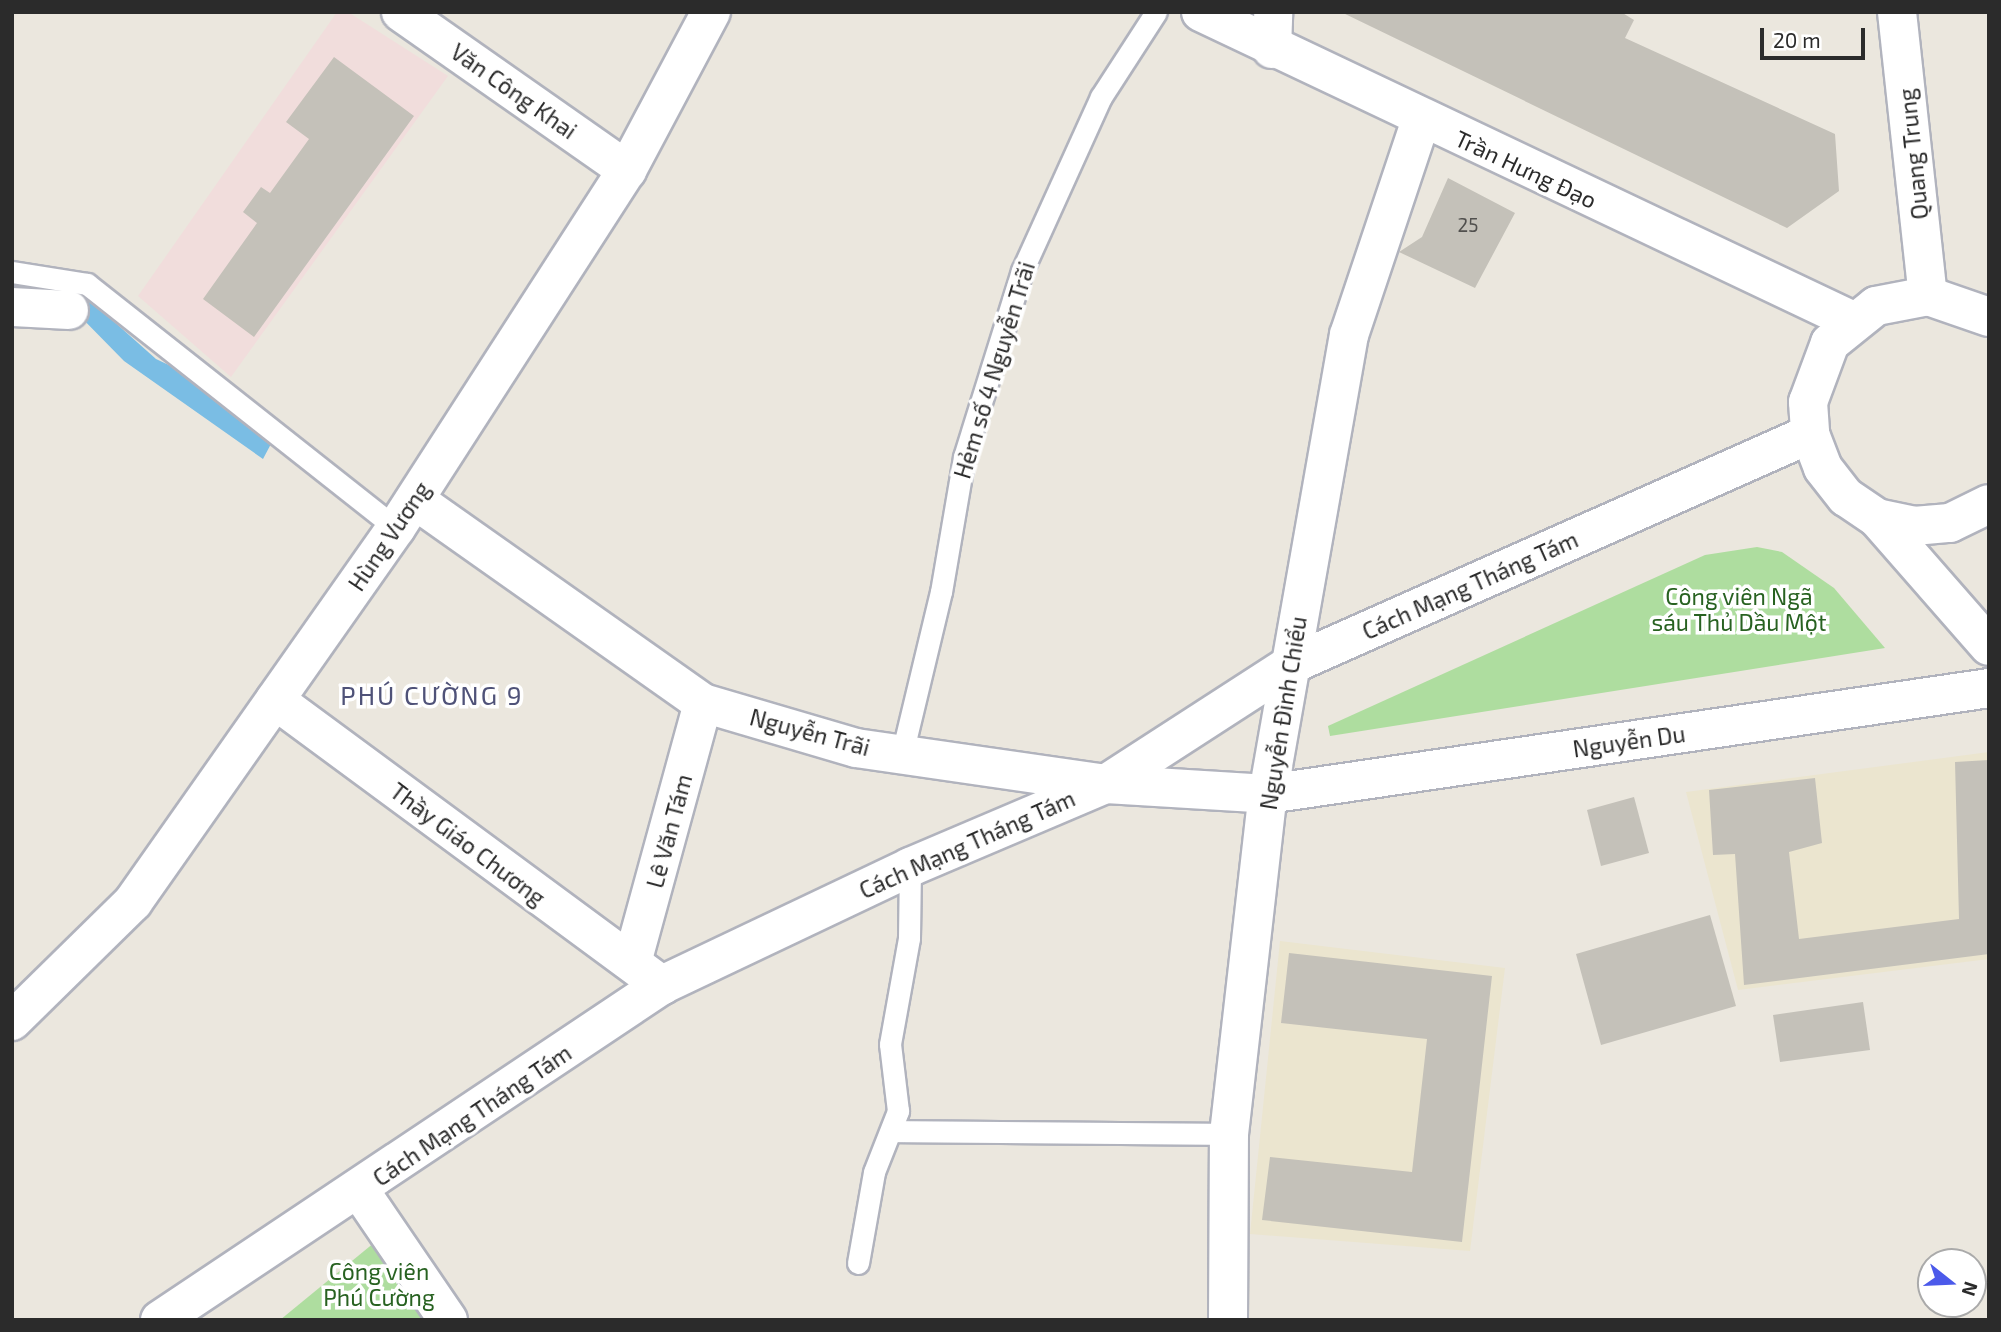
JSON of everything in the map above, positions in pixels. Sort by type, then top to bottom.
[{"type":"street","name":"Văn Công Khai","points":[[401,12],[626,170]]},
{"type":"street","name":"Hùng Vương","points":[[12,1021],[133,901],[405,514],[626,170],[711,12]]},
{"type":"street","name":"Trần Hưng Đạo","points":[[1201,12],[1272,50],[1853,321]]},
{"type":"street","points":[[1272,50],[1273,12]]},
{"type":"street","name":"Quang Trung","points":[[1897,12],[1928,296]]},
{"type":"street","name":"Nguyễn Đình Chiểu","points":[[1228,1320],[1229,1134],[1268,794],[1349,335],[1421,120]]},
{"type":"street","points":[[1989,317],[1928,296],[1876,306],[1853,321],[1815,371],[1810,434],[1831,478],[1877,517],[1989,646]]},
{"type":"street","points":[[12,307],[69,310]]},
{"type":"street","name":"Cách Mạng Tháng Tám","points":[[160,1320],[360,1191],[662,985],[910,867],[1106,784],[1290,665],[1810,434]]},
{"type":"street","points":[[1877,517],[1914,526],[1950,523],[1989,505]]},
{"type":"street","name":"Nguyễn Trãi","points":[[405,514],[703,704],[856,748],[1106,784],[1268,794]]},
{"type":"street","name":"Nguyễn Du","points":[[1268,794],[1989,688]]},
{"type":"street","name":"Thầy Giáo Chương","points":[[275,700],[531,894],[633,959],[662,985]]},
{"type":"street","name":"Lê Văn Tám","points":[[633,959],[703,704]]},
{"type":"street","points":[[360,1191],[448,1320]]},
{"type":"lane","name":"Hẻm số 4 Nguyễn Trãi","points":[[902,754],[941,592],[964,457],[1022,271],[1101,97],[1156,12]]},
{"type":"lane","points":[[12,272],[87,284],[405,514]]},
{"type":"lane","points":[[858,1263],[865,1208],[898,1111],[890,1044],[909,937],[910,867]]},
{"type":"lane","points":[[891,1131],[1229,1134]]},
{"type":"shaded area","points":[[337,12],[348,12],[448,76],[231,377],[138,296]]},
{"type":"shaded area","points":[[1989,752],[1989,959],[1738,990],[1686,792]]},
{"type":"shaded area","points":[[1280,941],[1505,968],[1470,1251],[1250,1234]]},
{"type":"green space","name":"Công viên Ngã sáu Thủ Dầu Một","points":[[1757,547],[1782,552],[1834,588],[1885,648],[1330,736],[1328,726],[1705,555]]},
{"type":"green space","name":"Công viên Phú Cường","points":[[386,1233],[446,1320],[280,1320]]},
{"type":"water","points":[[12,284],[58,289],[92,302],[156,359],[188,374],[272,442],[263,459],[124,361],[72,308],[12,303]]},
{"type":"building","points":[[1341,12],[1621,12],[1634,20],[1625,38],[1835,134],[1839,191],[1787,228]]},
{"type":"building","points":[[334,57],[414,116],[254,337],[203,299],[257,223],[243,212],[261,187],[270,193],[309,139],[286,122]]},
{"type":"building","points":[[1448,178],[1515,213],[1475,288],[1399,252],[1422,237]]},
{"type":"building","points":[[1989,760],[1989,954],[1744,985],[1735,854],[1713,855],[1709,790],[1815,778],[1822,843],[1789,852],[1799,939],[1959,919],[1955,762]]},
{"type":"building","points":[[1634,797],[1649,853],[1601,866],[1587,810]]},
{"type":"building","points":[[1710,915],[1736,1006],[1601,1045],[1576,954]]},
{"type":"building","points":[[1289,953],[1492,976],[1462,1242],[1262,1220],[1270,1157],[1412,1172],[1427,1039],[1281,1023]]},
{"type":"building","points":[[1863,1002],[1870,1050],[1780,1062],[1773,1015]]},
{"type":"district","name":"PHÚ CƯỜNG 9","points":[[432,695]]}]
